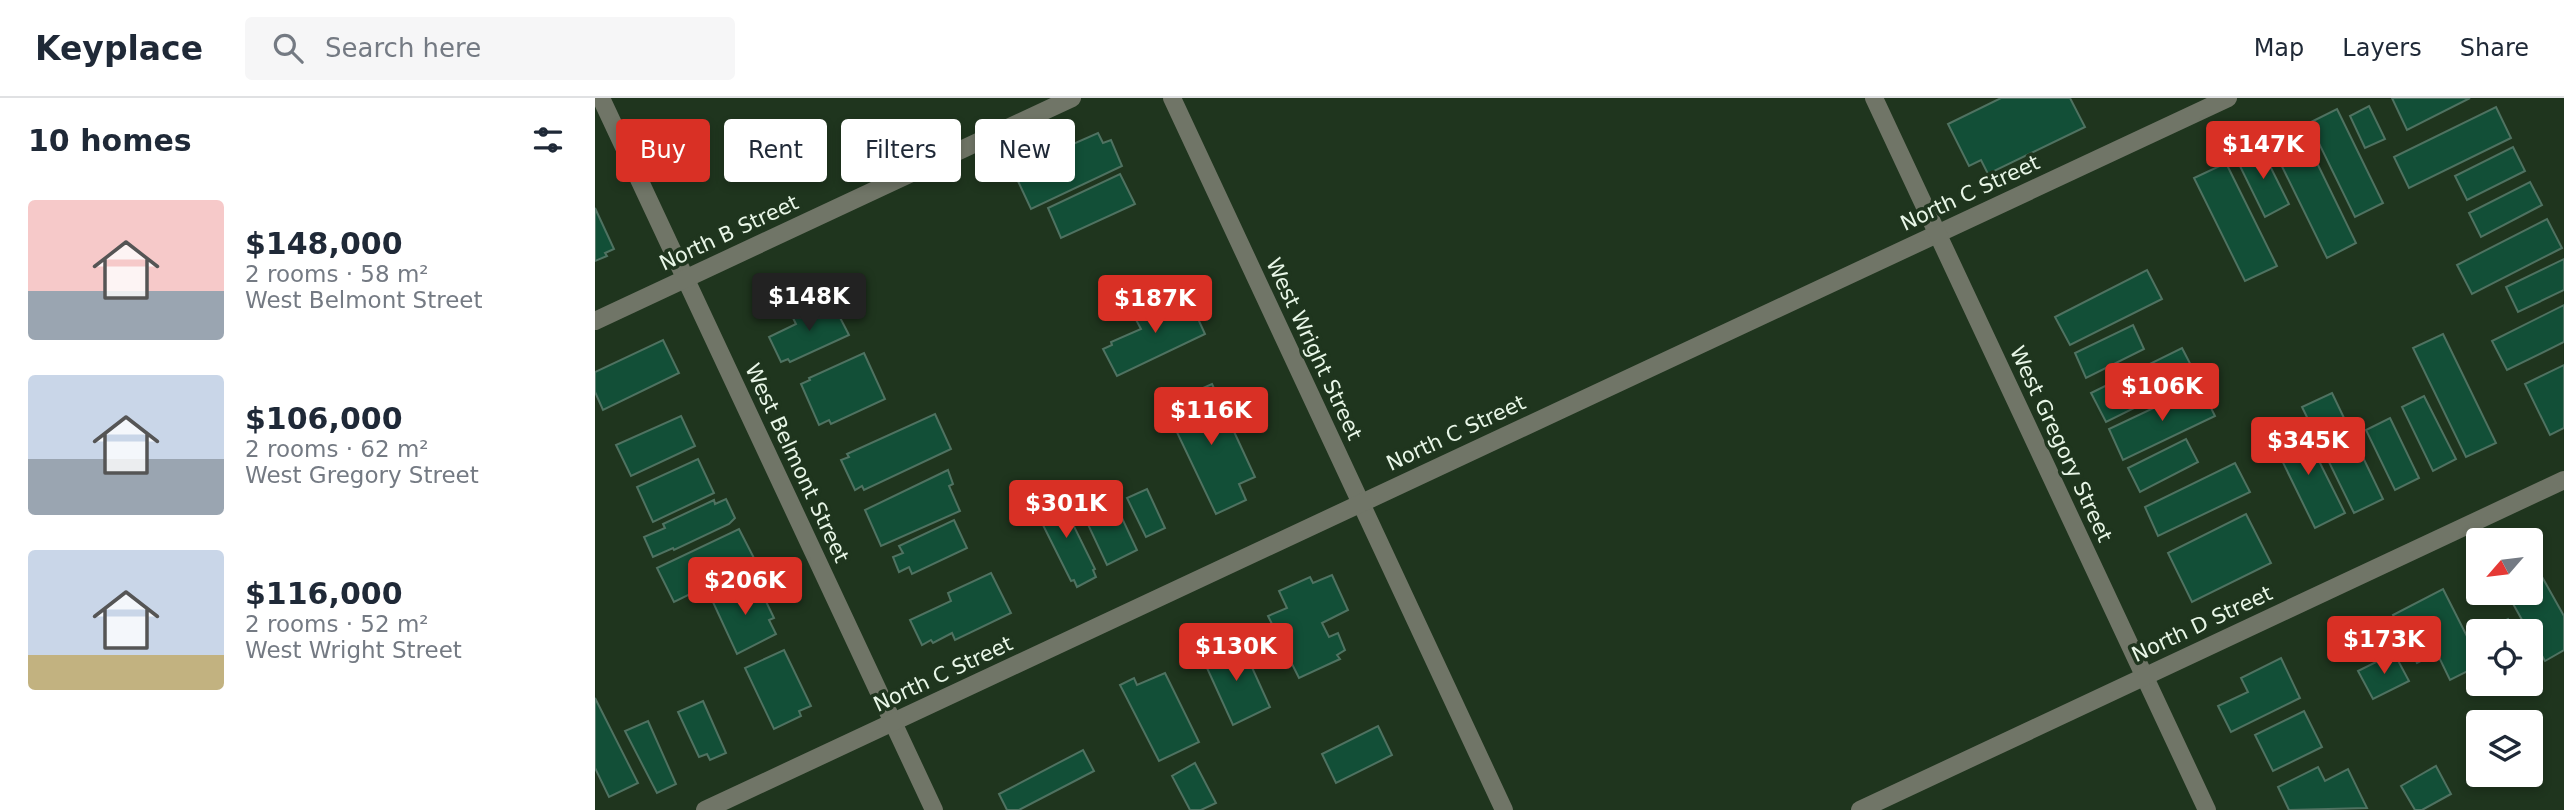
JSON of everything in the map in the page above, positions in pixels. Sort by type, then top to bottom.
[{"type":"street","name":"West Belmont Street","points":[[601,98],[934,810]]},
{"type":"street","name":"North B Street","points":[[595,321],[1072,98]]},
{"type":"street","name":"West Wright Street","points":[[1172,98],[1503,810]]},
{"type":"street","name":"West Gregory Street","points":[[1874,98],[2207,810]]},
{"type":"street","name":"North C Street","points":[[705,810],[2228,98]]},
{"type":"street","name":"North D Street","points":[[1860,810],[2564,480]]},
{"type":"building","points":[[2001,98],[2070,98],[2085,127],[1988,174],[1981,160],[1969,166],[1948,124]]},
{"type":"building","points":[[2392,98],[2470,98],[2407,130]]},
{"type":"building","points":[[2369,106],[2385,139],[2365,148],[2350,116]]},
{"type":"building","points":[[2496,107],[2511,138],[2409,188],[2394,157]]},
{"type":"building","points":[[2337,109],[2383,203],[2355,217],[2309,123]]},
{"type":"building","points":[[2300,128],[2356,243],[2327,258],[2270,142]]},
{"type":"building","points":[[1098,133],[1103,143],[1111,140],[1122,166],[1031,209],[1018,182],[1075,182],[1075,143]]},
{"type":"building","points":[[2260,146],[2289,204],[2265,217],[2236,158]]},
{"type":"building","points":[[2513,147],[2525,171],[2467,200],[2455,176]]},
{"type":"building","points":[[2226,163],[2277,266],[2245,281],[2194,178]]},
{"type":"building","points":[[1120,174],[1135,204],[1061,238],[1048,208]]},
{"type":"building","points":[[2530,182],[2542,205],[2481,237],[2469,213]]},
{"type":"building","points":[[595,208],[614,249],[605,253],[607,256],[595,261]]},
{"type":"building","points":[[2547,219],[2562,248],[2472,294],[2457,265]]},
{"type":"building","points":[[2564,259],[2564,290],[2518,312],[2506,287]]},
{"type":"building","points":[[2147,270],[2162,299],[2070,345],[2055,317]]},
{"type":"building","points":[[1188,297],[1205,334],[1117,376],[1103,349],[1112,345],[1111,342],[1141,329],[1134,316],[1161,303],[1166,306]]},
{"type":"building","points":[[832,302],[849,335],[790,362],[788,359],[781,362],[769,337],[796,324],[792,316],[815,305],[817,308]]},
{"type":"building","points":[[2564,305],[2564,342],[2507,370],[2492,341]]},
{"type":"building","points":[[2133,325],[2144,349],[2086,378],[2075,353]]},
{"type":"building","points":[[2443,334],[2496,443],[2466,457],[2413,348]]},
{"type":"building","points":[[663,340],[679,373],[603,410],[595,392],[595,372]]},
{"type":"building","points":[[2182,348],[2197,377],[2106,422],[2091,393]]},
{"type":"building","points":[[864,353],[885,399],[831,424],[829,420],[819,425],[801,384]]},
{"type":"building","points":[[2564,365],[2564,428],[2550,435],[2525,384]]},
{"type":"building","points":[[1212,384],[1255,477],[1239,484],[1246,500],[1216,514],[1164,405]]},
{"type":"building","points":[[2200,386],[2215,416],[2123,460],[2109,429]]},
{"type":"building","points":[[2332,393],[2383,499],[2354,513],[2302,407]]},
{"type":"building","points":[[2424,396],[2456,459],[2433,471],[2402,407]]},
{"type":"building","points":[[935,414],[951,449],[864,490],[862,486],[855,490],[841,460],[849,457],[847,454]]},
{"type":"building","points":[[681,416],[695,446],[631,476],[616,445]]},
{"type":"building","points":[[2390,418],[2419,478],[2395,490],[2366,430]]},
{"type":"building","points":[[2301,425],[2345,513],[2315,528],[2272,440]]},
{"type":"building","points":[[2186,439],[2198,462],[2140,492],[2128,468]]},
{"type":"building","points":[[698,459],[714,493],[653,522],[637,487]]},
{"type":"building","points":[[2235,463],[2250,492],[2158,536],[2145,507]]},
{"type":"building","points":[[948,470],[953,484],[949,486],[960,511],[881,546],[865,510]]},
{"type":"building","points":[[1107,486],[1137,550],[1107,565],[1077,501]]},
{"type":"building","points":[[1147,489],[1165,528],[1146,537],[1127,498]]},
{"type":"building","points":[[1058,494],[1095,569],[1093,570],[1096,577],[1077,587],[1074,580],[1071,581],[1033,505]]},
{"type":"building","points":[[726,499],[735,518],[729,524],[653,557],[644,537],[665,528],[663,524],[714,500],[715,504]]},
{"type":"building","points":[[2246,514],[2271,563],[2192,602],[2168,553]]},
{"type":"building","points":[[954,520],[967,548],[912,574],[909,567],[899,572],[893,557],[903,553],[899,546]]},
{"type":"building","points":[[739,529],[756,562],[674,602],[657,568]]},
{"type":"building","points":[[991,573],[1011,613],[955,640],[952,633],[933,643],[931,640],[922,645],[910,620],[951,601],[948,593]]},
{"type":"building","points":[[1332,575],[1348,610],[1322,623],[1329,637],[1338,633],[1345,650],[1337,655],[1340,659],[1299,678],[1268,616],[1287,608],[1279,591],[1310,577],[1313,583]]},
{"type":"building","points":[[2543,579],[2564,616],[2564,650],[2545,661],[2543,619],[2522,619],[2514,606],[2543,606]]},
{"type":"building","points":[[752,581],[757,594],[761,591],[774,618],[769,620],[776,634],[737,654],[712,600]]},
{"type":"building","points":[[2443,589],[2466,634],[2466,672],[2450,680],[2437,653],[2417,663],[2393,615]]},
{"type":"building","points":[[1240,641],[1270,707],[1233,725],[1202,657]]},
{"type":"building","points":[[784,650],[811,706],[799,711],[801,716],[774,729],[745,668]]},
{"type":"building","points":[[2394,653],[2409,681],[2373,699],[2358,671]]},
{"type":"building","points":[[2281,658],[2300,698],[2231,732],[2218,706],[2248,692],[2241,678]]},
{"type":"building","points":[[1165,673],[1199,742],[1159,761],[1120,685],[1134,678],[1137,685]]},
{"type":"building","points":[[595,698],[638,783],[609,797],[595,768]]},
{"type":"building","points":[[703,701],[726,753],[710,760],[707,754],[699,757],[678,712]]},
{"type":"building","points":[[2304,711],[2322,747],[2273,771],[2255,735]]},
{"type":"building","points":[[648,721],[676,784],[657,793],[625,731]]},
{"type":"building","points":[[1378,726],[1392,755],[1336,783],[1322,754]]},
{"type":"building","points":[[1083,750],[1094,771],[1019,810],[1007,810],[999,794]]},
{"type":"building","points":[[1195,763],[1216,803],[1201,810],[1190,810],[1172,776]]},
{"type":"building","points":[[2436,766],[2451,794],[2422,810],[2415,810],[2401,786]]},
{"type":"building","points":[[2318,767],[2325,781],[2348,769],[2367,808],[2289,810],[2278,787]]}]
